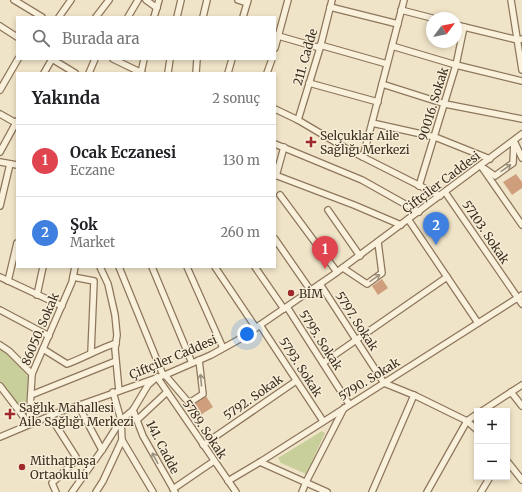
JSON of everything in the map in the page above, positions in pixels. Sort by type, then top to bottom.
[{"type":"street","points":[[14,0],[40,16]]},
{"type":"street","points":[[23,6],[27,0]]},
{"type":"street","points":[[60,16],[70,0]]},
{"type":"street","points":[[97,16],[109,0]]},
{"type":"street","points":[[129,16],[138,0]]},
{"type":"street","points":[[146,0],[157,8]]},
{"type":"street","points":[[154,16],[159,0]]},
{"type":"street","points":[[177,16],[180,0]]},
{"type":"street","points":[[203,16],[207,0]]},
{"type":"street","points":[[238,0],[247,2],[243,16]]},
{"type":"street","points":[[288,0],[277,36],[387,64]]},
{"type":"street","name":"211. Cadde","points":[[298,120],[320,47],[332,0]]},
{"type":"street","points":[[363,157],[404,0]]},
{"type":"street","points":[[511,0],[520,39],[522,70]]},
{"type":"street","points":[[330,7],[398,24]]},
{"type":"street","points":[[401,10],[426,16]]},
{"type":"street","points":[[464,27],[520,39]]},
{"type":"street","name":"90016. Sokak","points":[[419,186],[456,66],[464,27]]},
{"type":"street","points":[[1,28],[16,36]]},
{"type":"street","points":[[392,46],[456,66],[522,81]]},
{"type":"street","points":[[0,90],[17,60]]},
{"type":"street","points":[[45,72],[51,60]]},
{"type":"street","points":[[54,60],[73,72]]},
{"type":"street","points":[[88,72],[94,60]]},
{"type":"street","points":[[115,60],[139,72]]},
{"type":"street","points":[[141,72],[144,60]]},
{"type":"street","points":[[168,72],[170,60]]},
{"type":"street","points":[[196,72],[197,60]]},
{"type":"street","points":[[228,72],[232,60]]},
{"type":"street","points":[[267,72],[272,60]]},
{"type":"street","points":[[309,83],[378,102]]},
{"type":"street","points":[[382,84],[445,104],[522,119]]},
{"type":"street","points":[[276,109],[298,120],[363,157],[440,196]]},
{"type":"street","points":[[0,114],[16,122],[0,152]]},
{"type":"street","points":[[372,123],[435,137],[490,159]]},
{"type":"street","name":"Çiftçiler Caddesi","points":[[0,437],[78,405],[162,376],[223,348],[285,308],[360,256],[522,136]]},
{"type":"street","points":[[514,141],[522,158]]},
{"type":"street","points":[[481,166],[495,176],[513,163],[514,141]]},
{"type":"street","points":[[276,144],[362,180],[419,212]]},
{"type":"street","points":[[284,147],[276,176],[354,205],[400,225]]},
{"type":"street","points":[[0,162],[16,165]]},
{"type":"street","points":[[0,206],[10,164]]},
{"type":"street","points":[[481,166],[522,225]]},
{"type":"street","name":"57103. Sokak","points":[[445,192],[520,296],[522,304]]},
{"type":"street","points":[[280,195],[337,272]]},
{"type":"street","points":[[328,210],[360,256]]},
{"type":"street","points":[[408,220],[478,323]]},
{"type":"street","points":[[276,240],[310,291]]},
{"type":"street","points":[[343,268],[367,284],[382,273],[378,242]]},
{"type":"street","points":[[8,281],[16,247]]},
{"type":"street","points":[[37,294],[43,268]]},
{"type":"street","name":"86050. Sokak","points":[[29,424],[32,374],[62,306],[75,268]]},
{"type":"street","points":[[100,268],[108,284],[115,315],[117,335],[116,392],[121,420],[122,440],[153,492]]},
{"type":"street","points":[[119,268],[162,376],[189,403],[203,394],[199,360]]},
{"type":"street","points":[[152,268],[192,363]]},
{"type":"street","points":[[187,268],[223,348]]},
{"type":"street","name":"5793. Sokak","points":[[216,268],[258,326],[322,421]]},
{"type":"street","name":"5795. Sokak","points":[[256,268],[322,363],[347,406]]},
{"type":"street","points":[[0,277],[62,306]]},
{"type":"street","points":[[73,277],[94,281],[91,353]]},
{"type":"street","points":[[322,363],[447,277]]},
{"type":"street","name":"5797. Sokak","points":[[320,284],[384,383]]},
{"type":"street","name":"5790. Sokak","points":[[228,481],[520,296]]},
{"type":"street","points":[[0,310],[49,336]]},
{"type":"street","points":[[43,349],[66,364],[79,360],[91,353],[116,343]]},
{"type":"street","points":[[0,345],[9,351],[32,374]]},
{"type":"street","points":[[31,395],[116,361]]},
{"type":"street","points":[[72,492],[121,420],[133,410],[148,385],[162,376]]},
{"type":"street","name":"5789. Sokak","points":[[162,376],[167,392],[236,492]]},
{"type":"street","name":"5792. Sokak","points":[[203,445],[296,381]]},
{"type":"street","points":[[384,383],[414,395],[467,421],[474,427]]},
{"type":"street","points":[[487,408],[522,385]]},
{"type":"street","points":[[0,386],[29,424]]},
{"type":"street","points":[[137,420],[167,392]]},
{"type":"street","points":[[511,392],[522,406]]},
{"type":"street","points":[[372,492],[414,395]]},
{"type":"street","points":[[78,405],[102,450]]},
{"type":"street","points":[[302,492],[347,406]]},
{"type":"street","name":"141. Cadde","points":[[133,410],[143,436],[174,490]]},
{"type":"street","points":[[50,416],[76,457],[74,462],[52,484],[56,492]]},
{"type":"street","points":[[427,492],[467,421],[474,416]]},
{"type":"street","points":[[97,492],[122,440]]},
{"type":"street","points":[[174,490],[214,461]]},
{"type":"street","points":[[260,462],[327,492]]},
{"type":"street","points":[[510,465],[522,480]]},
{"type":"street","points":[[145,478],[147,492]]},
{"type":"street","points":[[481,492],[488,480]]},
{"type":"green space","points":[[0,348],[7,353],[28,376],[26,408],[22,411],[0,381]]},
{"type":"green space","points":[[322,431],[325,433],[306,474],[281,463],[278,458]]},
{"type":"building","points":[[516,174],[522,182],[522,188],[512,195],[503,182]]},
{"type":"building","points":[[382,279],[388,288],[378,295],[372,286]]},
{"type":"building","points":[[206,396],[213,407],[196,418],[189,407]]},
{"type":"place","name":"Selçuklar Aile Sağlığı Merkezi","points":[[311,142]]},
{"type":"place","name":"Şok","points":[[436,245]]},
{"type":"place","name":"Ocak Eczanesi","points":[[325,269]]},
{"type":"place","name":"BİM","points":[[291,293]]},
{"type":"place","name":"Sağlık Mahallesi Aile Sağlığı Merkezi","points":[[10,414]]},
{"type":"place","name":"Mithatpaşa Ortaokulu","points":[[22,467]]}]
